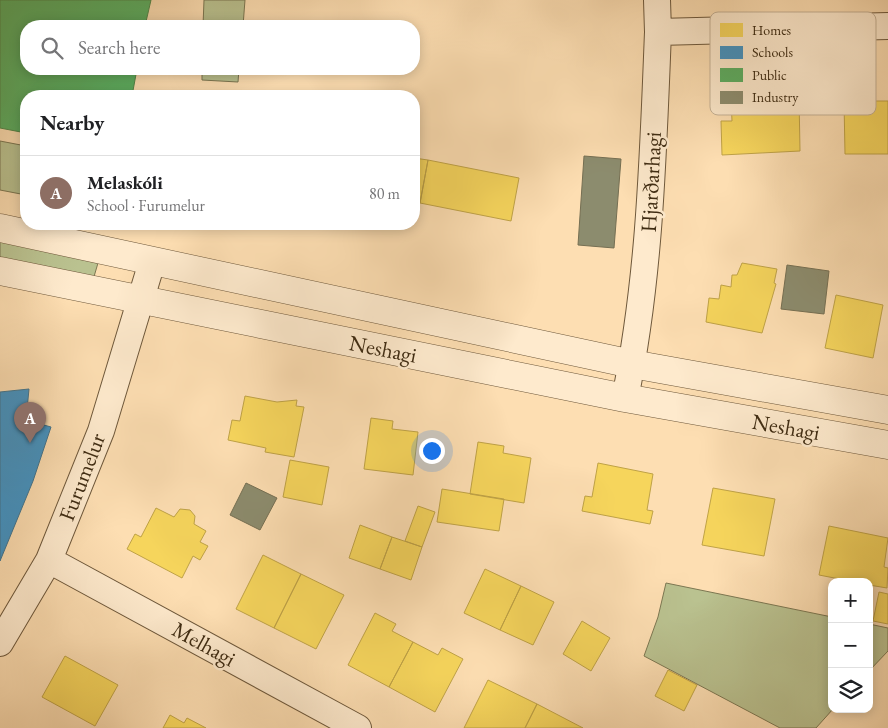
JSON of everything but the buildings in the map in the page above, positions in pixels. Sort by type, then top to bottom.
[{"type":"street","name":"Hjarðarhagi","points":[[632,364],[650,228],[658,32],[656,0]]},
{"type":"street","points":[[658,32],[710,31]]},
{"type":"street","name":"Neshagi","points":[[0,228],[632,364],[888,410]]},
{"type":"street","points":[[142,300],[152,262]]},
{"type":"street","name":"Neshagi","points":[[0,271],[625,398],[888,445]]},
{"type":"street","name":"Furumelur","points":[[0,643],[50,560],[101,431],[142,300]]},
{"type":"street","points":[[625,398],[632,364]]},
{"type":"street","name":"Melhagi","points":[[50,560],[358,728]]},
{"type":"green space","points":[[204,0],[245,0],[243,20],[203,20]]},
{"type":"green space","points":[[202,75],[239,75],[238,82],[202,80]]},
{"type":"green space","points":[[0,141],[20,145],[20,194],[0,190]]},
{"type":"green space","points":[[0,241],[98,263],[93,280],[0,262]]},
{"type":"green space","points":[[666,583],[828,616],[829,713],[816,728],[780,728],[644,656],[658,617]]},
{"type":"green space","points":[[873,625],[888,628],[888,651],[873,667]]},
{"type":"place","name":"Melaskóli","points":[[30,443]]}]
